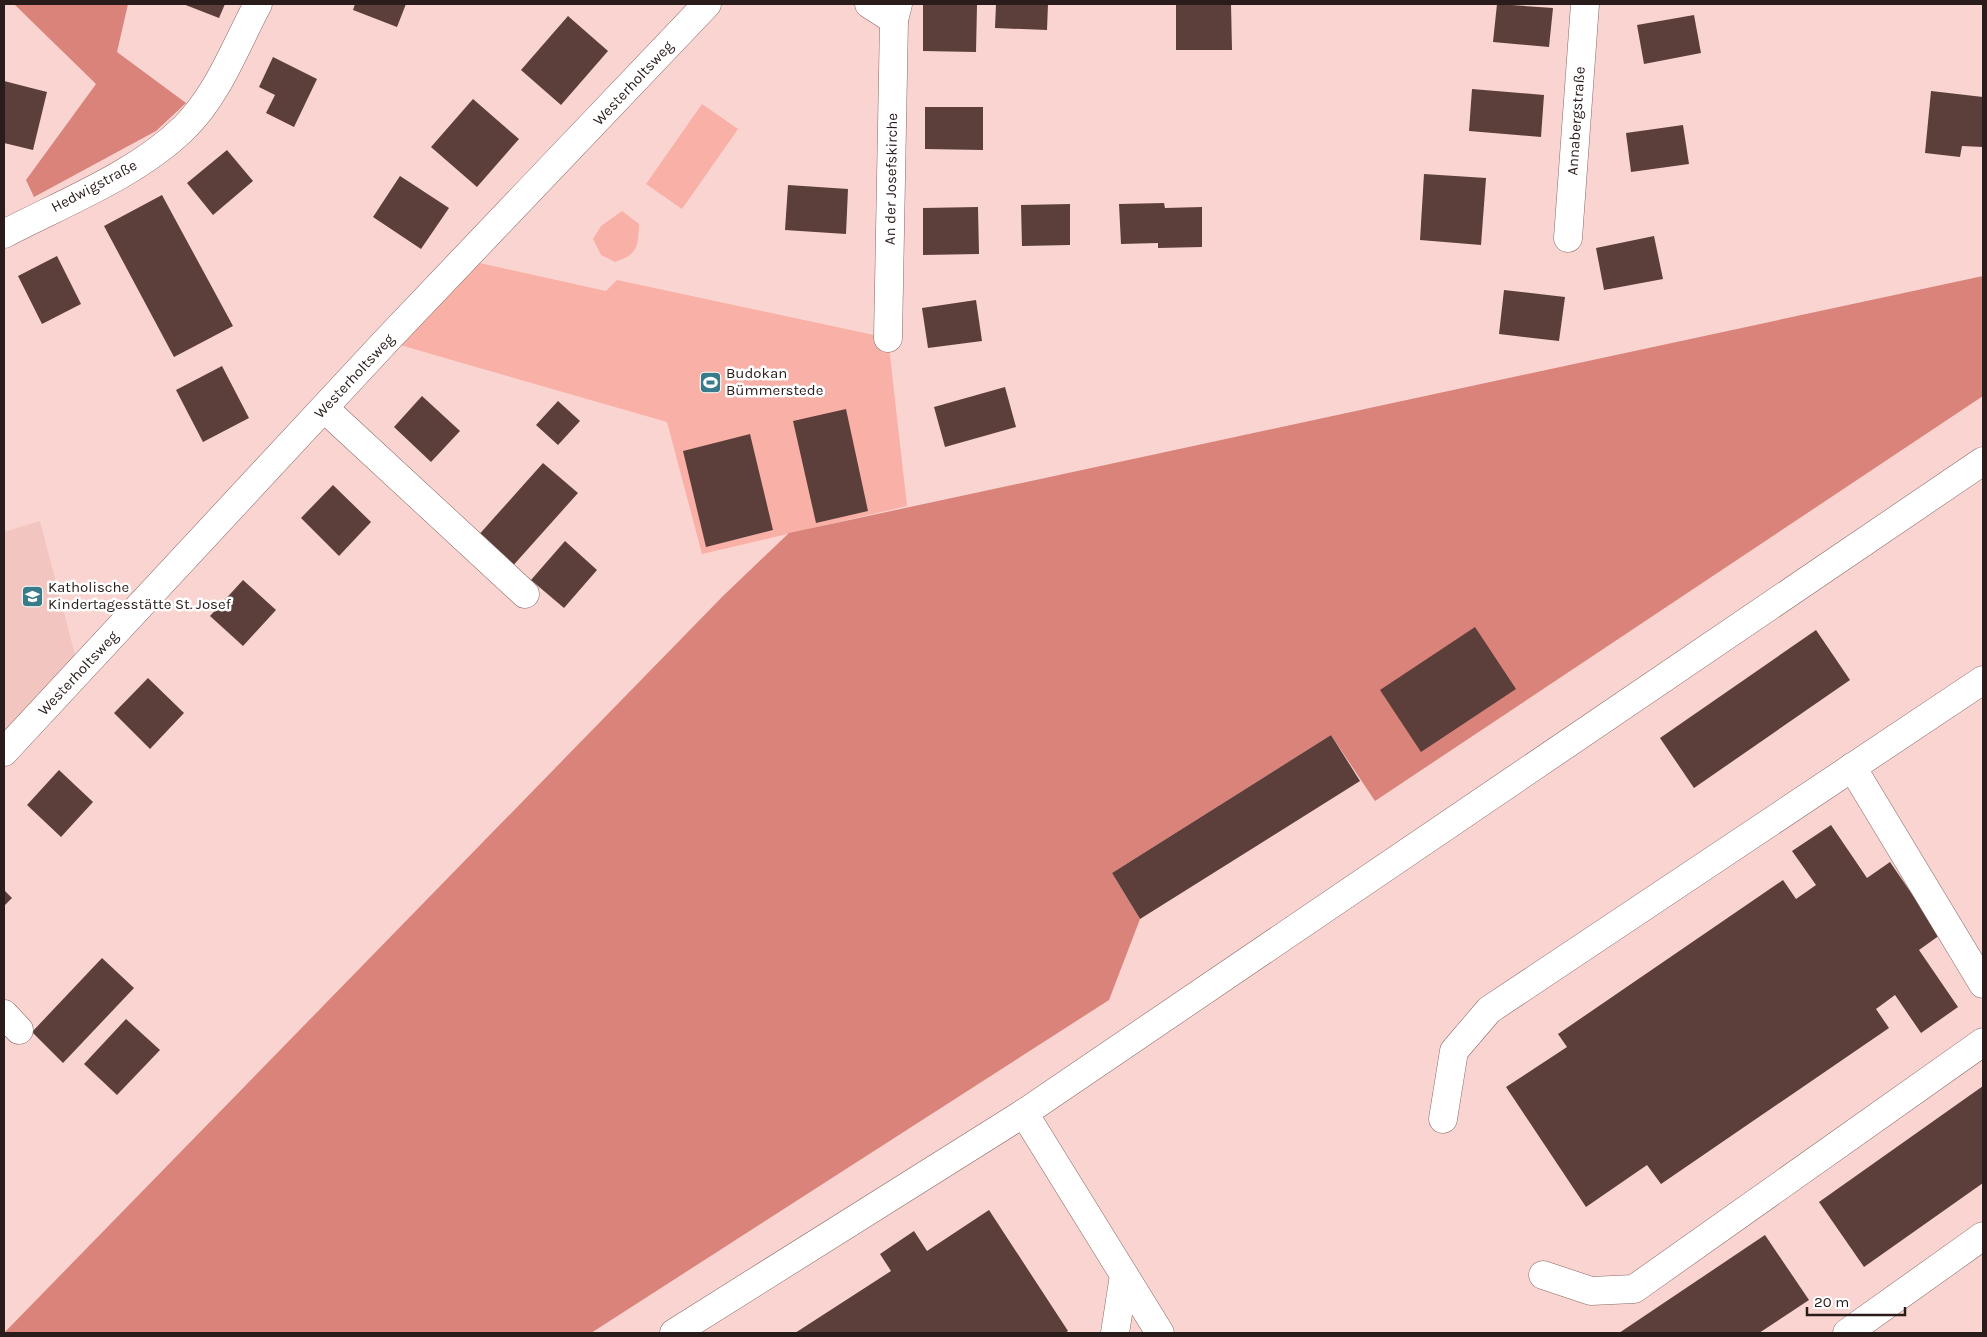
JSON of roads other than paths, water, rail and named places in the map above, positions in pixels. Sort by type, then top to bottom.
[{"type":"street","name":"Hedwigstraße","points":[[4,234],[137,165],[185,128],[212,92],[258,4]]},
{"type":"street","name":"Westerholtsweg","points":[[4,752],[324,408],[707,4]]},
{"type":"street","name":"An der Josefskirche","points":[[869,4],[896,12],[888,338]]},
{"type":"street","name":"Annabergstraße","points":[[1568,238],[1585,4]]},
{"type":"street","points":[[324,408],[525,594]]},
{"type":"street","points":[[674,1333],[1024,1113],[1983,461]]},
{"type":"street","points":[[1443,1119],[1454,1051],[1489,1010],[1983,680]]},
{"type":"street","points":[[1852,767],[1983,984]]},
{"type":"street","points":[[1543,1275],[1591,1291],[1634,1289],[1983,1042]]},
{"type":"street","points":[[1024,1113],[1124,1275],[1163,1333]]},
{"type":"street","points":[[1847,1333],[1983,1236]]},
{"type":"street","points":[[1115,1333],[1124,1275]]},
{"type":"place","name":"Budokan Bümmerstede","points":[[710,382]]},
{"type":"place","name":"Katholische Kindertagesstätte St. Josef","points":[[32,596]]}]
